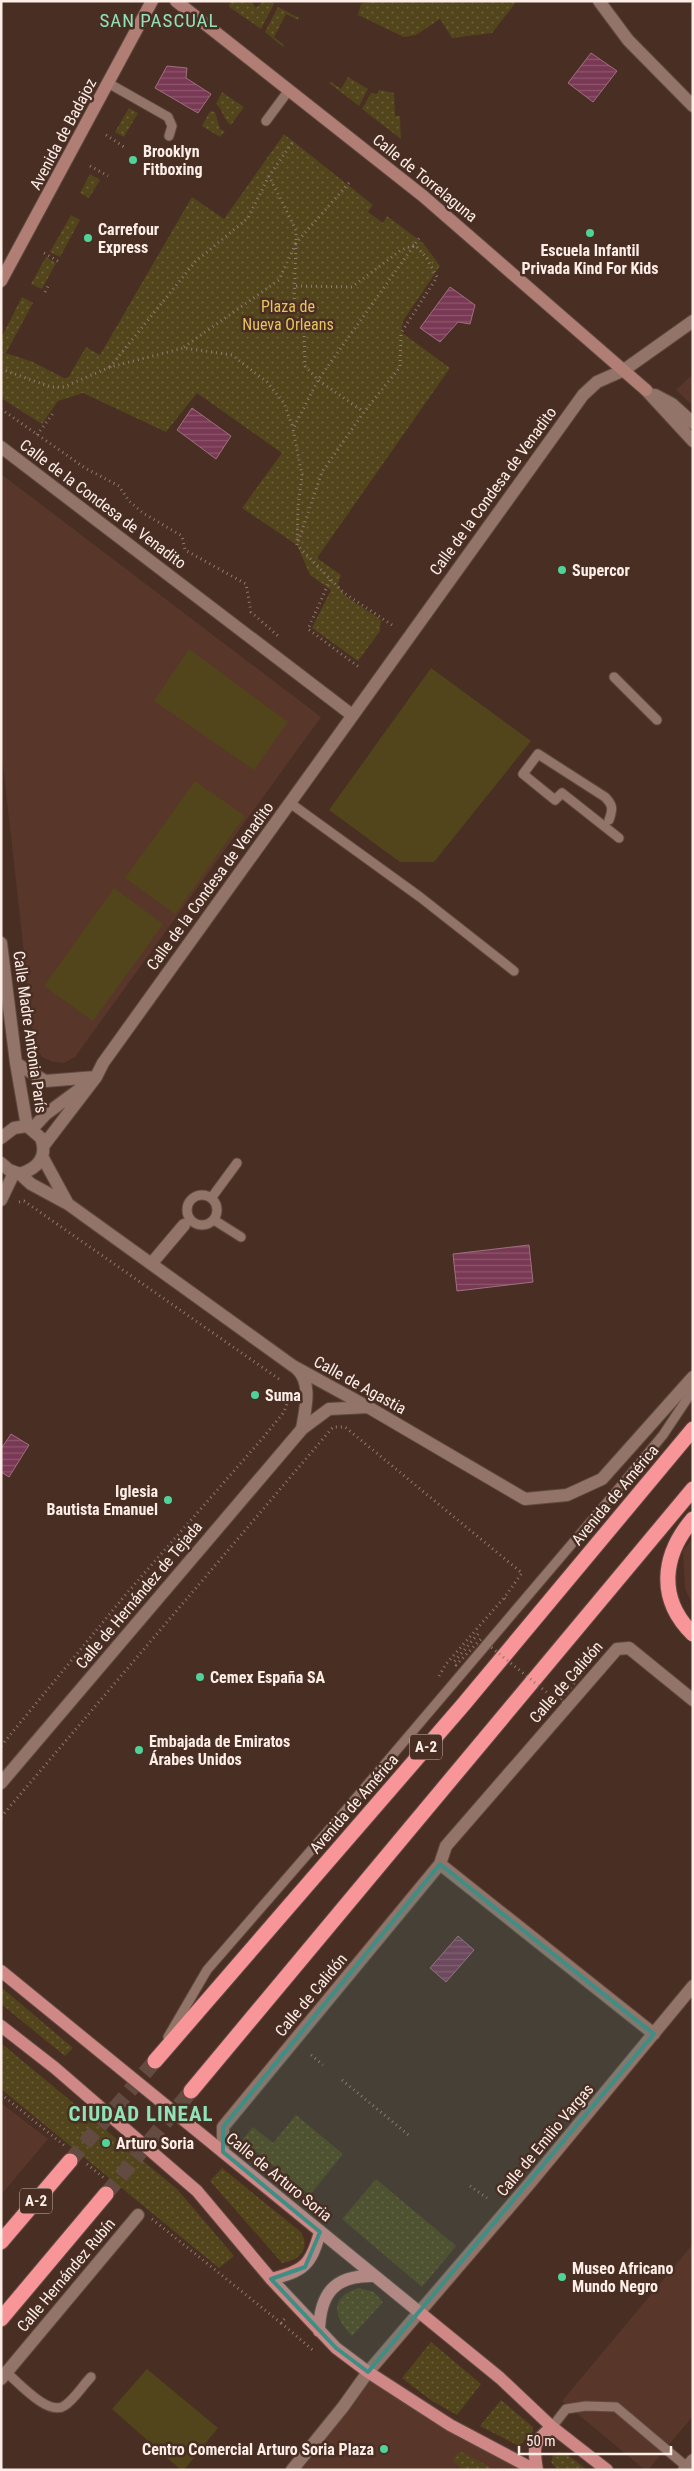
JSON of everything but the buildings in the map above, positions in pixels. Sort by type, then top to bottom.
[{"type":"highway","name":"Avenida de América","points":[[155,2061],[463,1705],[693,1429]]},
{"type":"highway","name":"A-2","points":[[191,2091],[693,1489]]},
{"type":"highway","points":[[693,1518],[684,1529],[670,1557],[667,1580],[671,1604],[680,1622],[693,1634]]},
{"type":"highway","name":"A-2","points":[[1,2242],[70,2161]]},
{"type":"highway","points":[[1,2319],[106,2194]]},
{"type":"main road","name":"Calle de Arturo Soria","points":[[1,1971],[505,2382],[552,2426],[607,2470]]},
{"type":"main road","points":[[1,2026],[55,2068],[197,2191],[271,2279],[336,2348],[368,2372],[450,2425],[536,2470]]},
{"type":"main road","points":[[271,2279],[290,2275],[305,2267],[314,2254],[320,2232]]},
{"type":"main road","points":[[319,2331],[319,2315],[324,2298],[340,2282],[356,2276],[373,2276]]},
{"type":"main road","points":[[536,2470],[533,2449],[537,2440],[552,2426]]},
{"type":"street","name":"Avenida de Badajoz","points":[[1,281],[152,1]]},
{"type":"street","name":"Calle de Torrelaguna","points":[[176,1],[423,196],[624,370],[646,390],[693,441]]},
{"type":"street","points":[[599,1],[628,40],[693,106]]},
{"type":"street","name":"Calle de la Condesa de Venadito","points":[[17,1173],[36,1166],[43,1151],[114,1049],[583,395],[597,382],[624,370],[693,322]]},
{"type":"street","name":"Calle de Torrelaguna","points":[[646,390],[672,404],[693,423]]},
{"type":"street","name":"Calle de la Condesa de Venadito","points":[[1,447],[352,715]]},
{"type":"street","name":"Calle Madre Antonia París","points":[[1,943],[16,1063],[29,1128]]},
{"type":"street","points":[[16,1063],[45,1081],[96,1077]]},
{"type":"street","name":"Calle de la Condesa de Venadito","points":[[29,1128],[96,1077]]},
{"type":"street","points":[[1,1138],[14,1128],[29,1128]]},
{"type":"street","name":"Calle de Agastia","points":[[29,1128],[41,1138],[43,1151],[68,1204]]},
{"type":"street","name":"Calle de Agastia","points":[[1,1163],[31,1184],[68,1204],[293,1366],[368,1407],[525,1499],[567,1495]]},
{"type":"street","points":[[8,1201],[17,1173]]},
{"type":"street","points":[[152,1264],[187,1223]]},
{"type":"street","points":[[293,1366],[302,1373],[307,1392],[302,1429]]},
{"type":"street","name":"Avenida de América","points":[[567,1495],[602,1479],[693,1377]]},
{"type":"street","name":"Calle de Hernández de Tejada","points":[[1,1783],[302,1429],[329,1409],[368,1407]]},
{"type":"street","name":"Calle de Calidón","points":[[223,2152],[223,2127],[440,1864],[446,1846],[617,1649],[629,1648],[693,1700]]},
{"type":"street","points":[[440,1864],[654,2034]]},
{"type":"street","name":"Calle de Emilio Vargas","points":[[419,2313],[693,1986]]},
{"type":"street","name":"Calle Hernández Rubín","points":[[4,2376],[138,2215]]},
{"type":"street","points":[[292,2470],[343,2407],[368,2372],[419,2313]]},
{"type":"lane","points":[[108,83],[168,117],[172,126],[168,136]]},
{"type":"lane","points":[[266,121],[289,90]]},
{"type":"lane","points":[[614,677],[657,720]]},
{"type":"lane","points":[[609,820],[613,810],[610,803],[604,797],[538,754],[523,774],[555,800],[562,793],[619,838]]},
{"type":"lane","points":[[290,803],[420,896],[514,972]]},
{"type":"lane","points":[[212,1197],[237,1163]]},
{"type":"lane","points":[[206,1195],[212,1197],[217,1203],[218,1211],[214,1220],[205,1225],[187,1223],[187,1206],[191,1198],[206,1195]]},
{"type":"lane","points":[[214,1220],[240,1238]]},
{"type":"lane","points":[[155,2061],[208,1970],[610,1499],[663,1435],[693,1390]]},
{"type":"lane","points":[[4,2376],[46,2406],[56,2408],[64,2406],[91,2377]]},
{"type":"lane","points":[[552,2426],[566,2409],[586,2406],[616,2407],[688,2466]]},
{"type":"path","points":[[106,136],[124,146]]},
{"type":"path","points":[[110,368],[195,262],[248,218],[269,176],[294,140]]},
{"type":"path","points":[[90,166],[108,176]]},
{"type":"path","points":[[269,176],[296,230],[296,286],[294,304],[304,330],[305,366],[318,380],[364,412]]},
{"type":"path","points":[[1,368],[51,387],[64,387],[110,368],[184,348],[279,280],[296,243],[349,183]]},
{"type":"path","points":[[293,429],[318,380],[420,237]]},
{"type":"path","points":[[296,286],[352,287],[401,250],[415,245]]},
{"type":"path","points":[[298,545],[322,472],[364,412],[400,367],[401,333],[437,277],[426,257],[415,245]]},
{"type":"path","points":[[44,253],[61,263]]},
{"type":"path","points":[[45,292],[49,284]]},
{"type":"path","points":[[184,348],[232,354],[267,382],[284,403],[293,429],[302,475],[298,507],[298,545],[344,593],[392,625]]},
{"type":"path","points":[[1,409],[85,468],[120,486],[129,501],[144,513],[182,536],[185,550],[246,584],[251,612],[279,636]]},
{"type":"path","points":[[37,435],[54,412]]},
{"type":"path","points":[[330,580],[308,629],[360,668]]},
{"type":"path","points":[[8,1201],[24,1201],[287,1384]]},
{"type":"path","points":[[1,1746],[127,1593],[268,1432],[284,1412],[290,1395]]},
{"type":"path","points":[[1,1817],[333,1427],[345,1427],[522,1573],[504,1598],[507,1600]]},
{"type":"path","points":[[478,1634],[454,1662],[456,1665],[481,1639],[555,1699],[582,1667],[585,1670],[560,1700],[567,1705]]},
{"type":"path","points":[[311,2055],[323,2065]]},
{"type":"path","points":[[342,2080],[411,2137]]},
{"type":"path","points":[[470,2186],[487,2198]]},
{"type":"path","points":[[281,2323],[316,2353]]},
{"type":"highlighted area","points":[[440,1864],[654,2034],[368,2372],[336,2348],[271,2279],[305,2267],[320,2232],[223,2152],[223,2127]]},
{"type":"shaded area","points":[[591,53],[617,71],[593,102],[568,83]]},
{"type":"shaded area","points":[[167,66],[187,68],[186,78],[211,94],[198,113],[155,88]]},
{"type":"shaded area","points":[[450,287],[475,305],[470,324],[458,322],[440,342],[420,328]]},
{"type":"shaded area","points":[[693,374],[693,406],[676,390]]},
{"type":"shaded area","points":[[192,408],[231,436],[216,459],[177,430]]},
{"type":"shaded area","points":[[1,474],[321,717],[75,1057],[64,1063],[53,1062],[42,1057],[34,1043],[1,747]]},
{"type":"shaded area","points":[[529,1245],[533,1282],[457,1291],[453,1254]]},
{"type":"shaded area","points":[[11,1434],[29,1445],[9,1477],[1,1472],[1,1449]]},
{"type":"shaded area","points":[[693,1538],[693,1605],[685,1589],[683,1551]]},
{"type":"shaded area","points":[[458,1936],[474,1950],[446,1982],[430,1968]]},
{"type":"shaded area","points":[[1,2103],[48,2139],[1,2195]]},
{"type":"shaded area","points":[[693,2244],[693,2416],[648,2470],[645,2470],[562,2401]]},
{"type":"shaded area","points":[[368,2372],[535,2470],[292,2470]]},
{"type":"green space","points":[[230,1],[251,1],[256,8],[263,1],[270,1],[274,4],[261,29],[229,7]]},
{"type":"green space","points":[[372,1],[517,1],[492,33],[452,38],[440,19],[416,35],[404,37],[358,15],[361,4]]},
{"type":"green space","points":[[278,7],[299,18],[298,20],[286,14],[274,37],[284,45],[283,47],[265,32]]},
{"type":"green space","points":[[348,77],[368,89],[359,106],[329,83],[331,82],[341,89]]},
{"type":"green space","points":[[379,90],[394,93],[395,116],[400,116],[401,139],[362,109],[371,93],[377,94]]},
{"type":"green space","points":[[222,92],[244,107],[231,125],[216,104]]},
{"type":"green space","points":[[129,108],[138,113],[124,137],[115,132]]},
{"type":"green space","points":[[210,111],[215,112],[220,129],[225,131],[220,137],[202,126]]},
{"type":"green space","name":"Plaza de Nueva Orleans","points":[[284,134],[373,205],[368,212],[383,223],[387,216],[423,243],[440,266],[403,321],[401,332],[450,368],[317,558],[341,575],[338,584],[344,595],[381,620],[380,631],[358,661],[312,628],[331,590],[310,575],[297,545],[242,508],[282,453],[197,393],[166,432],[83,393],[58,401],[42,424],[1,398],[1,338],[22,297],[33,303],[6,353],[33,362],[64,378],[68,378],[86,347],[100,355],[192,197],[224,219]]},
{"type":"green space","points":[[90,174],[100,180],[89,198],[80,193]]},
{"type":"green space","points":[[71,215],[80,220],[60,257],[50,252]]},
{"type":"green space","points":[[46,257],[56,263],[42,289],[31,284]]},
{"type":"green space","points":[[189,649],[288,722],[254,770],[154,701]]},
{"type":"green space","points":[[431,668],[531,741],[434,862],[400,862],[329,810]]},
{"type":"green space","points":[[195,781],[245,816],[175,914],[125,878]]},
{"type":"green space","points":[[114,888],[163,924],[93,1021],[44,986]]},
{"type":"green space","points":[[1,1987],[73,2048],[65,2056],[1,2004]]},
{"type":"green space","points":[[1,2043],[177,2189],[234,2256],[219,2268],[1,2089]]},
{"type":"green space","points":[[296,2115],[343,2154],[310,2195],[242,2140],[253,2127],[273,2143]]},
{"type":"green space","points":[[222,2168],[301,2232],[305,2244],[302,2253],[298,2257],[282,2263],[210,2181]]},
{"type":"green space","points":[[376,2179],[456,2246],[422,2287],[342,2219]]},
{"type":"green space","points":[[359,2288],[374,2292],[383,2302],[352,2336],[341,2322],[337,2308],[343,2297]]},
{"type":"green space","points":[[431,2342],[481,2384],[457,2415],[432,2401],[402,2378]]},
{"type":"green space","points":[[147,2369],[218,2428],[184,2470],[181,2470],[112,2409]]},
{"type":"green space","points":[[501,2400],[533,2427],[533,2431],[519,2446],[480,2426]]},
{"type":"green space","points":[[459,2452],[495,2470],[463,2470],[452,2460]]},
{"type":"green space","points":[[559,2452],[568,2455],[587,2470],[556,2468],[551,2462],[553,2455]]},
{"type":"tunnel","points":[[70,2161],[155,2061]]},
{"type":"tunnel","points":[[106,2194],[191,2091]]},
{"type":"place","name":"Brooklyn Fitboxing","points":[[133,160]]},
{"type":"place","name":"Escuela Infantil Privada Kind For Kids","points":[[590,233]]},
{"type":"place","name":"Carrefour Express","points":[[88,238]]},
{"type":"place","name":"Supercor","points":[[562,570]]},
{"type":"place","name":"Suma","points":[[255,1395]]},
{"type":"place","name":"Iglesia Bautista Emanuel","points":[[168,1500]]},
{"type":"place","name":"Cemex España SA","points":[[200,1677]]},
{"type":"place","name":"Embajada de Emiratos Árabes Unidos","points":[[139,1750]]},
{"type":"place","name":"Arturo Soria","points":[[106,2143]]},
{"type":"place","name":"Museo Africano Mundo Negro","points":[[562,2277]]},
{"type":"place","name":"Centro Comercial Arturo Soria Plaza","points":[[384,2449]]},
{"type":"district","name":"SAN PASCUAL","points":[[159,20]]},
{"type":"district","name":"CIUDAD LINEAL","points":[[141,2114]]}]
